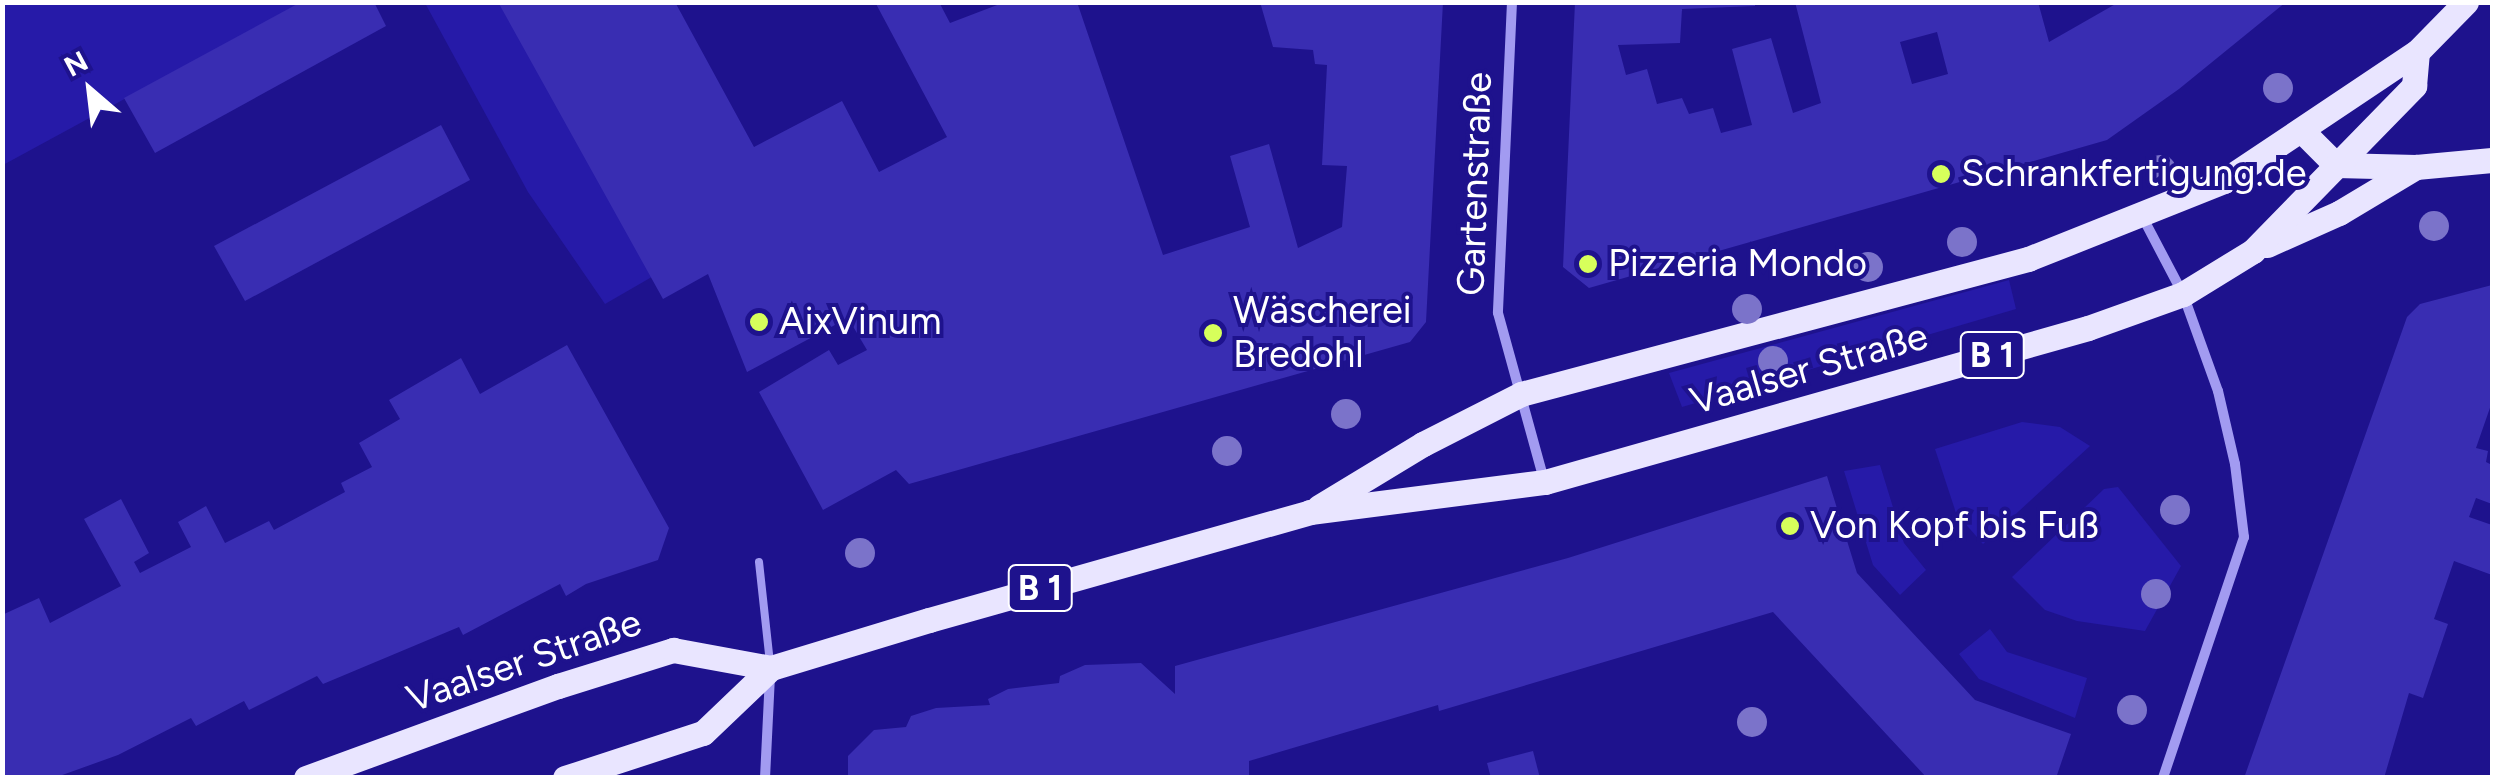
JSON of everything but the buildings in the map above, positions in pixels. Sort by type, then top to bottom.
[{"type":"main road","name":"Vaalser Straße","points":[[1310,512],[1423,444],[1521,394],[2028,259],[2224,181],[2417,52],[2466,2]]},
{"type":"main road","name":"Vaalser Straße","points":[[306,778],[558,686],[673,650],[771,668],[1310,512],[1545,482],[2088,328],[2183,294],[2253,251],[2414,86],[2417,52]]},
{"type":"main road","points":[[2301,130],[2336,165],[2416,167]]},
{"type":"main road","name":"B 1","points":[[2253,251],[2339,213],[2416,167],[2492,160]]},
{"type":"main road","name":"Vaalser Straße","points":[[565,778],[703,733],[771,668]]},
{"type":"street","name":"Gartenstraße","points":[[1512,2],[1498,313],[1545,482]]},
{"type":"street","points":[[2141,214],[2183,294],[2224,411],[2244,537],[2163,778]]},
{"type":"street","points":[[765,778],[771,668]]},
{"type":"lane","points":[[759,562],[771,668]]},
{"type":"shaded area","points":[[3,2],[301,3],[3,165]]},
{"type":"shaded area","points":[[425,3],[546,3],[676,263],[605,304],[528,192]]},
{"type":"shaded area","points":[[2009,280],[2016,309],[1682,407],[1669,373]]},
{"type":"shaded area","points":[[2022,422],[2060,427],[2090,446],[1983,544],[1956,513],[1935,449]]},
{"type":"shaded area","points":[[1880,465],[1904,543],[1926,570],[1900,595],[1873,565],[1844,471]]},
{"type":"shaded area","points":[[2118,487],[2181,566],[2145,631],[2077,621],[2045,610],[2012,577],[2104,489]]},
{"type":"shaded area","points":[[1990,629],[2007,652],[2087,678],[2075,718],[1979,679],[1959,654]]},
{"type":"place","name":"Schrankfertigung.de","points":[[1941,174]]},
{"type":"place","name":"Pizzeria Mondo","points":[[1588,264]]},
{"type":"place","name":"AixVinum","points":[[759,322]]},
{"type":"place","name":"Wäscherei Bredohl","points":[[1213,333]]},
{"type":"place","name":"Von Kopf bis Fuß","points":[[1790,526]]}]
